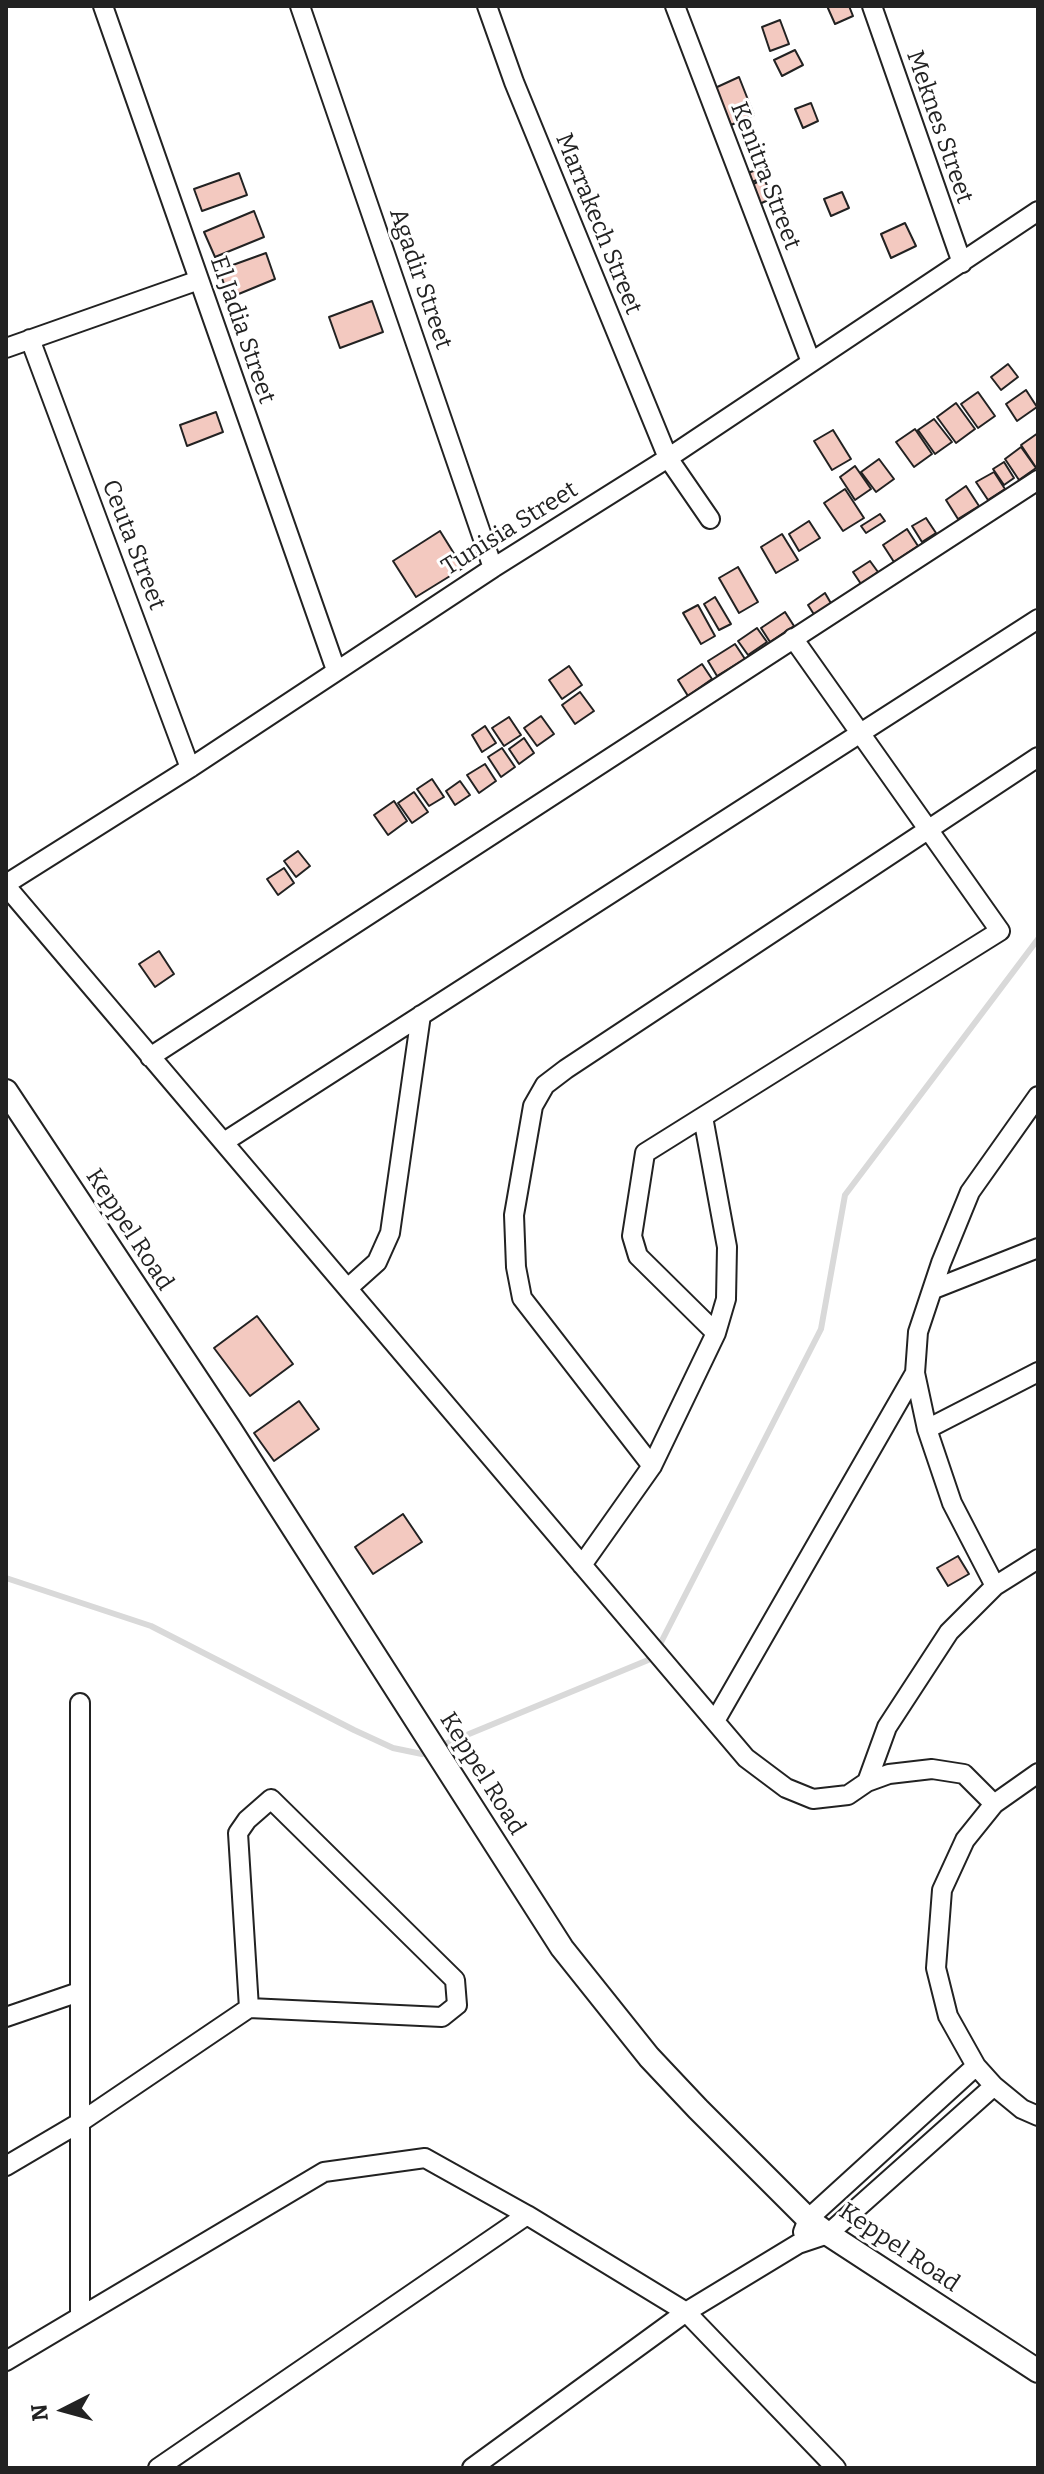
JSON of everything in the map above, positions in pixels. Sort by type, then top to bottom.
[{"type":"street","name":"El Jadia Street","points":[[103,6],[336,670]]},
{"type":"street","name":"Agadir Street","points":[[300,6],[493,568]]},
{"type":"street","name":"Marrakech Street","points":[[487,6],[514,82],[668,458],[710,519]]},
{"type":"street","name":"Kenitra Street","points":[[675,6],[811,362]]},
{"type":"street","name":"Meknes Street","points":[[872,6],[962,263]]},
{"type":"street","name":"Tunisia Street","points":[[6,885],[493,568],[668,458],[1038,211]]},
{"type":"street","points":[[6,348],[199,280]]},
{"type":"street","name":"Ceuta Street","points":[[30,339],[190,768]]},
{"type":"street","points":[[150,1057],[1038,480]]},
{"type":"street","points":[[224,1142],[1038,619]]},
{"type":"street","points":[[716,1333],[638,1256],[632,1236],[645,1153],[1000,931],[793,638]]},
{"type":"street","points":[[652,1466],[522,1298],[516,1267],[514,1215],[533,1106],[545,1085],[566,1069],[1038,757]]},
{"type":"street","points":[[6,885],[746,1758],[786,1788],[813,1799],[848,1795],[867,1782],[889,1774],[932,1769],[964,1774],[994,1804]]},
{"type":"street","points":[[348,1288],[377,1262],[390,1233],[421,1015]]},
{"type":"street","name":"Keppel Road","points":[[6,1091],[230,1429],[562,1948],[649,2057],[808,2219],[1038,2371]]},
{"type":"street","points":[[995,1586],[952,1503],[927,1429],[915,1373],[918,1332],[970,1192],[1030,1115],[1038,1096]]},
{"type":"street","points":[[582,1565],[652,1466],[716,1333],[726,1299],[727,1247],[703,1117]]},
{"type":"street","points":[[934,1289],[1038,1248]]},
{"type":"street","points":[[927,1429],[1038,1372]]},
{"type":"street","points":[[715,1721],[915,1373]]},
{"type":"street","points":[[867,1782],[887,1727],[949,1632],[995,1586],[1038,1559]]},
{"type":"street","points":[[80,1703],[80,2315]]},
{"type":"street","points":[[1038,1773],[994,1804],[965,1840],[942,1890],[936,1968],[948,2016],[976,2066],[1022,2109],[1038,2116]]},
{"type":"street","points":[[6,2166],[79,2123],[249,2008],[442,2017],[457,2005],[455,1980],[271,1799],[247,1820],[238,1833],[249,2008]]},
{"type":"street","points":[[6,2017],[79,1992]]},
{"type":"street","points":[[798,2244],[808,2219],[976,2066]]},
{"type":"street","points":[[472,2468],[686,2312],[798,2244],[828,2234],[994,2086]]},
{"type":"street","points":[[920,2117],[937,2137]]},
{"type":"street","points":[[6,2361],[324,2172],[425,2158],[527,2215],[686,2312],[836,2468]]},
{"type":"street","points":[[158,2468],[527,2215]]},
{"type":"building","points":[[827,6],[849,6],[853,16],[835,24]]},
{"type":"building","points":[[780,20],[789,44],[770,51],[762,27]]},
{"type":"building","points":[[795,50],[803,65],[782,76],[774,60]]},
{"type":"building","points":[[739,77],[754,115],[731,125],[715,88]]},
{"type":"building","points":[[811,103],[818,121],[803,128],[795,109]]},
{"type":"building","points":[[764,167],[767,177],[751,182],[748,173]]},
{"type":"building","points":[[239,173],[247,195],[202,211],[194,189]]},
{"type":"building","points":[[764,179],[773,198],[757,205],[749,186]]},
{"type":"building","points":[[842,192],[849,208],[831,216],[824,199]]},
{"type":"building","points":[[254,211],[264,237],[215,257],[204,232]]},
{"type":"building","points":[[905,223],[916,246],[891,258],[881,234]]},
{"type":"building","points":[[266,253],[275,279],[229,298],[219,270]]},
{"type":"building","points":[[372,301],[383,332],[340,348],[329,317]]},
{"type":"building","points":[[1008,364],[1018,377],[1001,390],[991,377]]},
{"type":"building","points":[[1026,390],[1037,407],[1017,421],[1006,404]]},
{"type":"building","points":[[978,392],[995,416],[978,428],[961,404]]},
{"type":"building","points":[[956,403],[975,429],[956,443],[937,417]]},
{"type":"building","points":[[216,412],[223,432],[187,446],[180,425]]},
{"type":"building","points":[[934,419],[952,442],[935,454],[918,430]]},
{"type":"building","points":[[915,429],[932,454],[914,467],[896,442]]},
{"type":"building","points":[[833,430],[851,459],[832,470],[814,441]]},
{"type":"building","points":[[1038,433],[1038,469],[1037,469],[1021,445]]},
{"type":"building","points":[[1021,447],[1036,468],[1019,480],[1005,459]]},
{"type":"building","points":[[879,459],[894,479],[876,492],[861,472]]},
{"type":"building","points":[[1004,462],[1014,478],[1004,485],[993,469]]},
{"type":"building","points":[[855,466],[871,489],[855,500],[840,477]]},
{"type":"building","points":[[994,472],[1005,489],[988,500],[976,482]]},
{"type":"building","points":[[966,486],[979,506],[958,519],[946,500]]},
{"type":"building","points":[[845,489],[864,518],[843,531],[824,503]]},
{"type":"building","points":[[880,514],[885,521],[866,533],[861,526]]},
{"type":"building","points":[[926,518],[936,533],[922,542],[912,526]]},
{"type":"building","points":[[809,521],[820,538],[799,551],[789,534]]},
{"type":"building","points":[[907,529],[918,546],[894,562],[883,545]]},
{"type":"building","points":[[440,531],[463,568],[416,597],[393,561]]},
{"type":"building","points":[[782,534],[798,560],[776,573],[761,547]]},
{"type":"building","points":[[870,561],[878,572],[861,584],[853,572]]},
{"type":"building","points":[[738,567],[758,602],[739,613],[719,578]]},
{"type":"building","points":[[825,593],[832,605],[815,616],[808,605]]},
{"type":"building","points":[[715,597],[731,624],[719,630],[704,604]]},
{"type":"building","points":[[698,605],[715,636],[701,644],[683,613]]},
{"type":"building","points":[[785,612],[794,626],[770,642],[761,628]]},
{"type":"building","points":[[757,628],[767,642],[748,655],[738,641]]},
{"type":"building","points":[[735,644],[745,659],[717,676],[708,661]]},
{"type":"building","points":[[702,664],[712,679],[688,696],[678,680]]},
{"type":"building","points":[[569,666],[582,685],[562,699],[549,680]]},
{"type":"building","points":[[580,692],[594,711],[575,724],[562,705]]},
{"type":"building","points":[[541,716],[554,734],[537,746],[524,728]]},
{"type":"building","points":[[509,717],[521,735],[504,746],[492,728]]},
{"type":"building","points":[[485,726],[496,743],[482,752],[472,735]]},
{"type":"building","points":[[524,738],[534,753],[519,764],[509,749]]},
{"type":"building","points":[[502,748],[515,767],[501,777],[488,757]]},
{"type":"building","points":[[485,764],[496,781],[479,793],[467,775]]},
{"type":"building","points":[[432,779],[444,797],[429,806],[417,789]]},
{"type":"building","points":[[460,781],[470,795],[455,805],[446,791]]},
{"type":"building","points":[[414,792],[428,812],[412,823],[398,803]]},
{"type":"building","points":[[394,801],[407,821],[388,835],[374,815]]},
{"type":"building","points":[[298,851],[310,866],[296,877],[284,861]]},
{"type":"building","points":[[284,868],[294,883],[278,895],[267,879]]},
{"type":"building","points":[[159,951],[174,974],[155,987],[139,964]]},
{"type":"building","points":[[257,1316],[293,1364],[250,1396],[214,1348]]},
{"type":"building","points":[[299,1401],[319,1429],[274,1461],[254,1433]]},
{"type":"building","points":[[403,1514],[422,1542],[373,1574],[355,1547]]},
{"type":"building","points":[[958,1556],[969,1574],[948,1586],[937,1568]]},
{"type":"waterway","points":[[440,1746],[653,1658],[821,1329],[845,1195],[1038,939]]},
{"type":"waterway","points":[[6,1578],[151,1626],[393,1748],[422,1754],[430,1750]]}]
